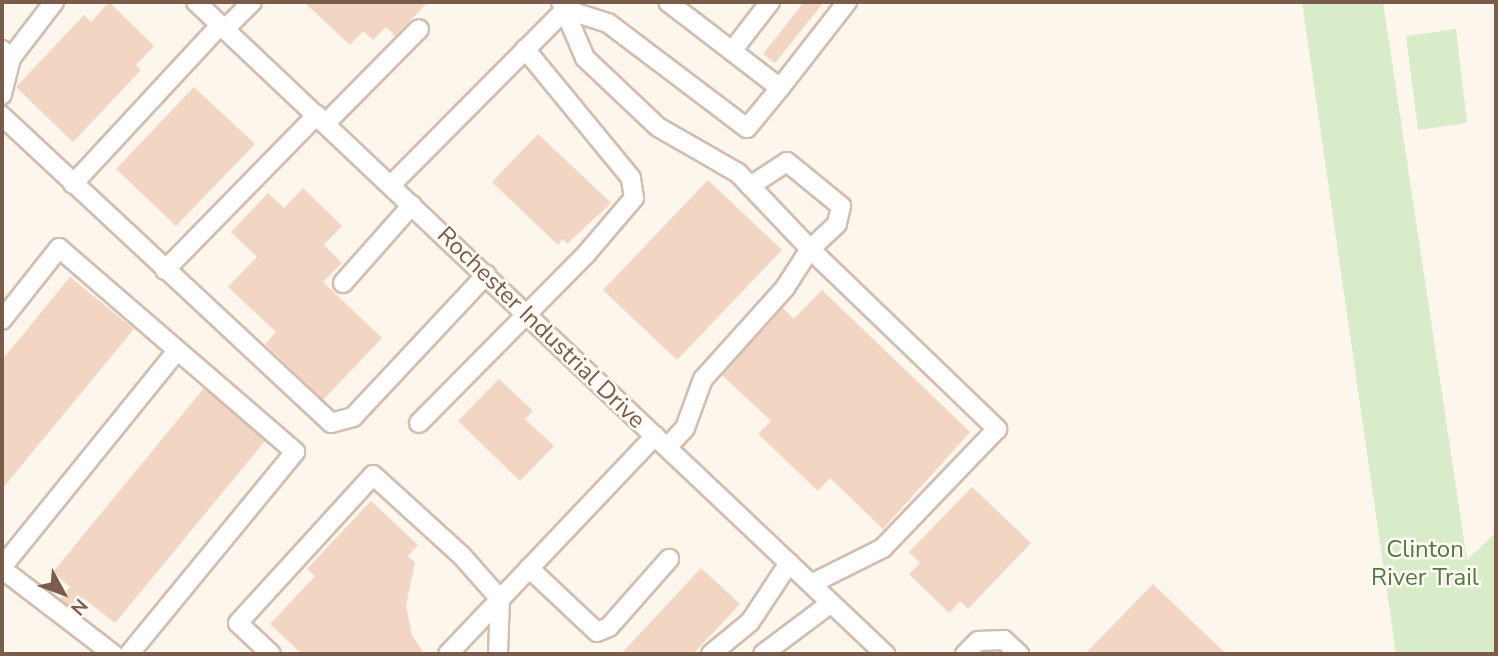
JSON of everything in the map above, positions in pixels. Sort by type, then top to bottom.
[{"type":"street","points":[[2,95],[6,54],[54,2]]},
{"type":"street","name":"Rochester Industrial Drive","points":[[196,2],[885,654]]},
{"type":"street","points":[[73,184],[223,27],[252,2]]},
{"type":"street","points":[[668,2],[689,8],[732,51],[780,88]]},
{"type":"street","points":[[732,51],[770,2]]},
{"type":"street","points":[[566,4],[608,23],[739,126],[747,128],[847,2]]},
{"type":"street","points":[[391,185],[566,4]]},
{"type":"street","points":[[566,4],[585,58],[658,127],[750,186],[810,249],[997,429],[883,548],[811,584]]},
{"type":"street","points":[[165,271],[321,119],[419,29]]},
{"type":"street","points":[[419,423],[626,211],[635,188],[583,115],[525,49]]},
{"type":"street","points":[[2,117],[331,423],[353,416],[486,275]]},
{"type":"street","points":[[448,654],[529,568],[661,442],[685,428],[704,379],[785,288],[810,249],[837,224],[841,206],[787,162],[750,186]]},
{"type":"street","points":[[343,283],[412,205]]},
{"type":"street","points":[[2,320],[60,248],[295,452],[129,654]]},
{"type":"street","points":[[113,654],[2,568],[177,351]]},
{"type":"street","points":[[271,654],[238,623],[373,475],[462,556],[500,599],[498,654]]},
{"type":"street","points":[[529,568],[597,632],[609,627],[669,559]]},
{"type":"street","points":[[712,654],[750,622],[789,564]]},
{"type":"street","points":[[763,654],[831,603]]},
{"type":"street","points":[[965,654],[978,641],[1004,640],[1019,654]]},
{"type":"green space","name":"Clinton River Trail","points":[[1302,2],[1383,2],[1467,560],[1496,532],[1496,654],[1396,654]]},
{"type":"green space","points":[[1456,29],[1467,123],[1418,130],[1406,36]]},
{"type":"building","points":[[109,2],[154,46],[136,65],[141,70],[73,142],[16,87],[84,15],[91,22]]},
{"type":"building","points":[[304,2],[428,2],[395,36],[386,27],[373,40],[363,31],[350,45]]},
{"type":"building","points":[[804,2],[824,2],[775,63],[763,54]]},
{"type":"building","points":[[194,87],[255,144],[176,226],[116,169]]},
{"type":"building","points":[[538,134],[611,203],[567,244],[563,239],[558,245],[492,182]]},
{"type":"building","points":[[708,180],[782,250],[677,360],[603,290]]},
{"type":"building","points":[[303,188],[342,226],[324,245],[342,263],[323,282],[382,338],[323,400],[265,344],[276,332],[228,287],[257,257],[231,232],[268,193],[284,208]]},
{"type":"building","points":[[70,277],[134,329],[2,489],[2,360]]},
{"type":"building","points":[[822,290],[970,432],[883,529],[830,478],[818,491],[758,434],[771,421],[722,375],[783,308],[794,319]]},
{"type":"building","points":[[499,379],[533,411],[525,419],[554,446],[520,481],[458,421]]},
{"type":"building","points":[[204,388],[265,441],[115,623],[83,598],[74,610],[60,599],[70,587],[53,572]]},
{"type":"building","points":[[972,487],[1031,543],[968,609],[960,601],[949,613],[909,574],[920,563],[909,552]]},
{"type":"building","points":[[371,501],[418,545],[408,556],[415,562],[406,606],[412,635],[424,654],[302,654],[270,624],[315,576],[307,569]]},
{"type":"building","points":[[701,568],[740,604],[693,654],[621,654]]},
{"type":"building","points":[[1153,584],[1226,654],[1085,654]]}]
